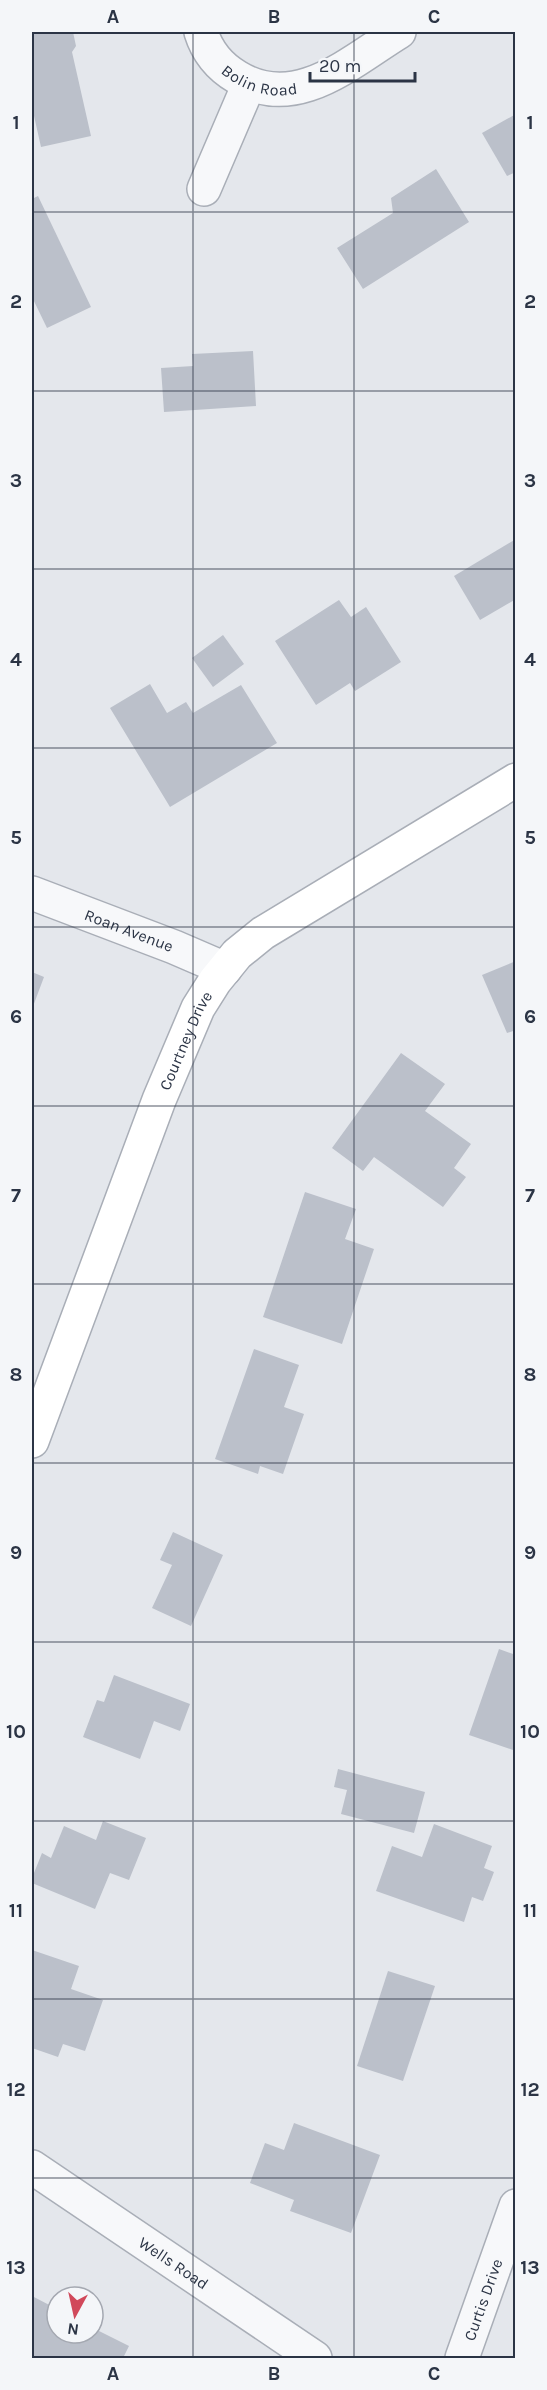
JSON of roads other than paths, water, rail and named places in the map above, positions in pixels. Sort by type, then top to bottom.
[{"type":"street","name":"Bolin Road","points":[[201,32],[213,56],[227,71],[249,84],[283,91],[303,88],[321,80],[399,32]]},
{"type":"street","points":[[204,189],[249,84]]},
{"type":"street","name":"Courtney Drive","points":[[32,1441],[159,1100],[198,1008],[225,969],[237,954],[263,933],[516,780]]},
{"type":"street","name":"Roan Avenue","points":[[32,893],[225,969]]},
{"type":"street","name":"Wells Road","points":[[32,2167],[315,2358]]},
{"type":"street","name":"Curtis Drive","points":[[462,2358],[516,2206]]}]
